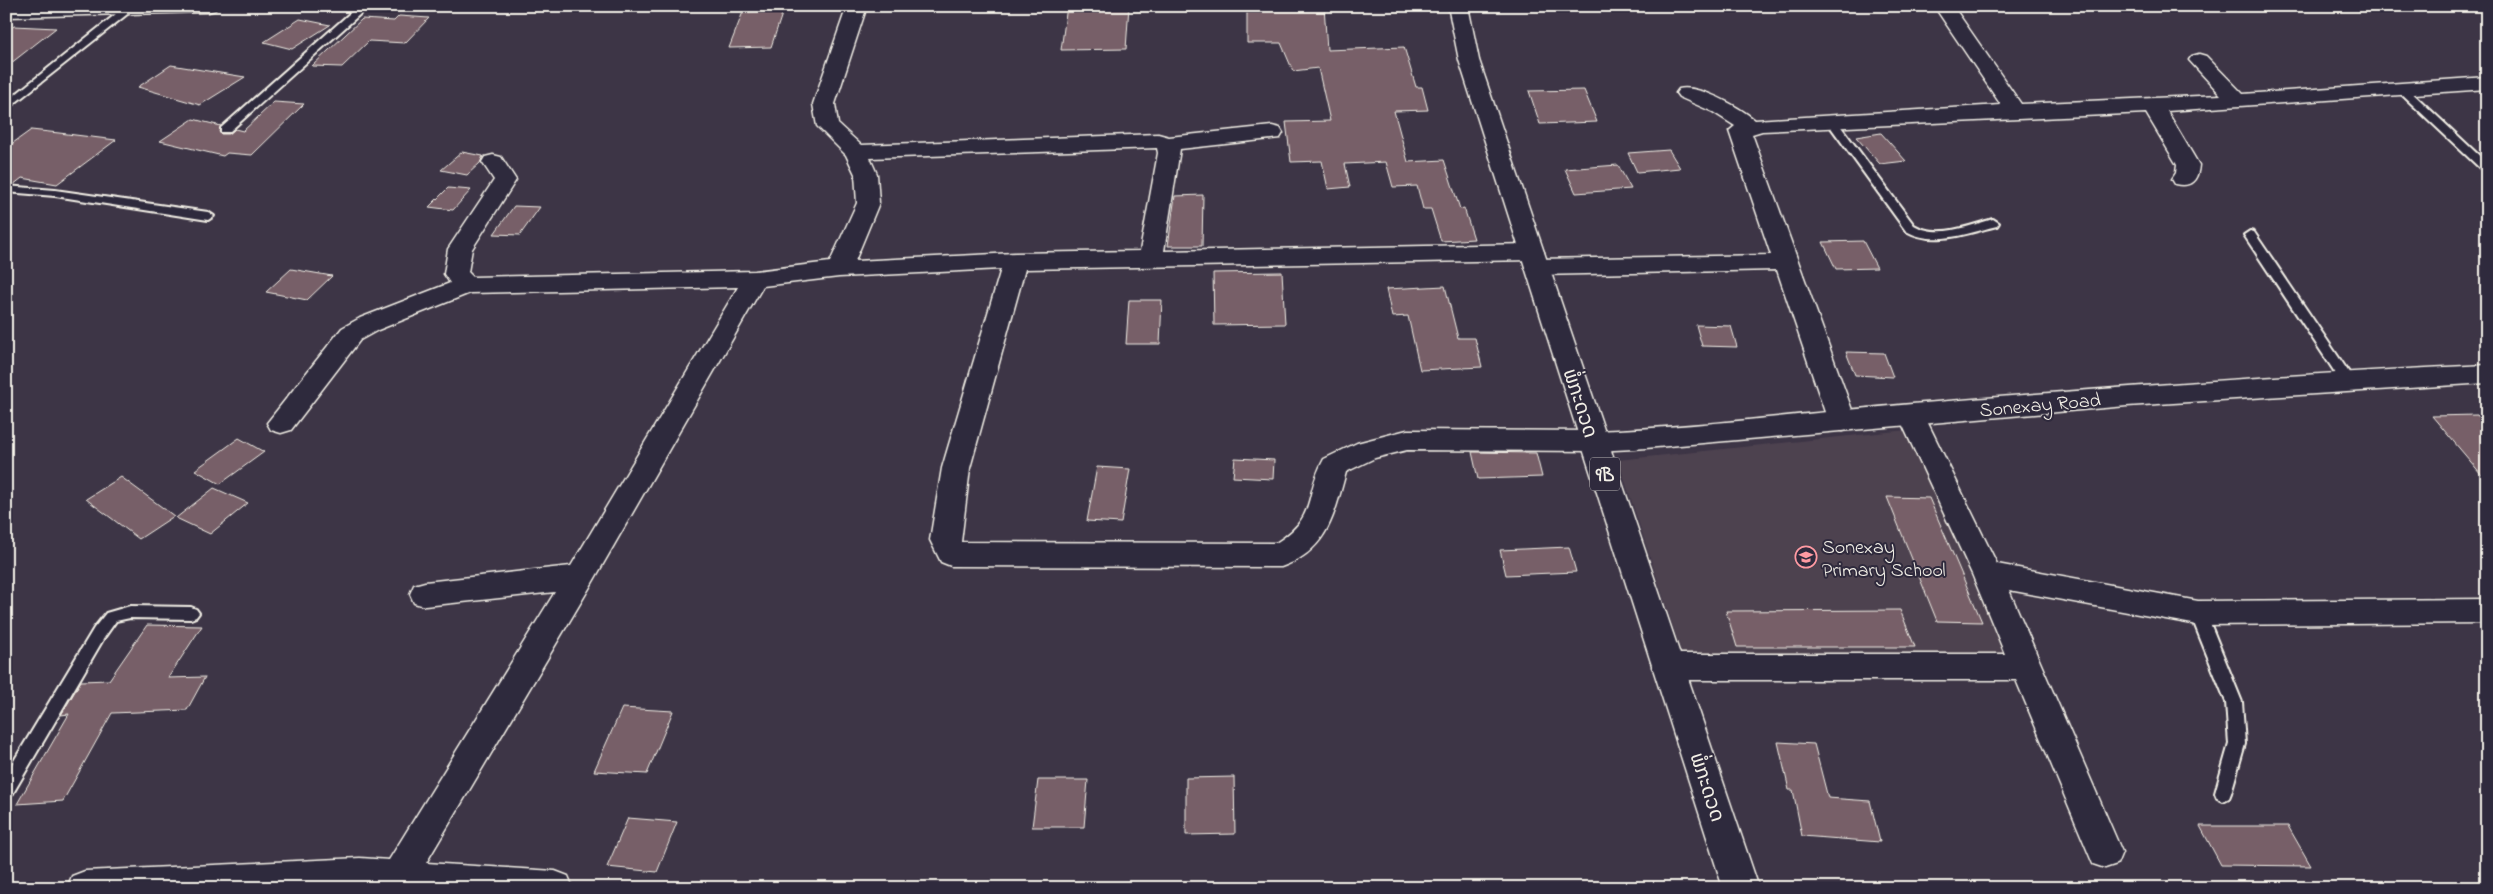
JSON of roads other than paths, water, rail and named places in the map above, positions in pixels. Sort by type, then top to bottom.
[{"type":"main road","points":[[6,11],[208,6]]},
{"type":"main road","points":[[839,270],[868,203],[866,174],[856,152],[828,126],[824,104],[856,6]]},
{"type":"main road","name":"9B","points":[[1438,6],[1468,60]]},
{"type":"main road","name":"9B","points":[[1458,6],[1468,60]]},
{"type":"main road","points":[[1943,6],[2015,111]]},
{"type":"main road","name":"ພໍ່ກະດວດ","points":[[1468,60],[1741,888]]},
{"type":"main road","points":[[2199,60],[2237,100]]},
{"type":"main road","points":[[1842,421],[1740,132],[1761,125],[2015,111],[2153,106],[2487,83]]},
{"type":"main road","points":[[1686,93],[1738,116],[1750,128]]},
{"type":"main road","points":[[2153,106],[2188,166],[2187,175],[2184,179]]},
{"type":"main road","points":[[856,152],[1158,141],[1168,144],[1272,133]]},
{"type":"main road","points":[[1151,257],[1169,153],[1168,144]]},
{"type":"main road","points":[[467,285],[456,274],[460,249],[505,180],[493,162]]},
{"type":"main road","points":[[281,423],[351,334],[369,324],[467,285],[755,279],[839,270],[1015,261],[1151,257],[1785,262]]},
{"type":"main road","name":"Sonexay Road","points":[[1015,261],[956,468],[945,540],[951,554],[1281,555],[1303,541],[1318,522],[1334,466],[1367,450],[1408,440],[1594,441],[1659,439],[1911,414],[2347,380],[2487,374]]},
{"type":"main road","points":[[398,877],[580,577],[755,279]]},
{"type":"main road","points":[[1911,414],[1987,574],[2105,852]]},
{"type":"main road","points":[[1987,574],[2198,613],[2487,612]]},
{"type":"main road","points":[[425,594],[580,577]]},
{"type":"main road","points":[[1668,667],[2028,667]]},
{"type":"main road","points":[[85,888],[310,883],[360,875],[555,888]]},
{"type":"lane","points":[[225,130],[364,6]]},
{"type":"lane","points":[[6,107],[130,8]]},
{"type":"lane","points":[[2402,89],[2487,169]]},
{"type":"lane","points":[[1832,122],[1910,228],[1916,233],[1935,235],[1994,222]]},
{"type":"lane","points":[[6,189],[55,193],[208,216]]},
{"type":"lane","points":[[2250,235],[2347,380]]},
{"type":"lane","points":[[6,790],[99,633],[112,617],[130,612],[191,613]]},
{"type":"lane","points":[[2198,613],[2234,702],[2237,744],[2223,794]]},
{"type":"place","name":"Sonexay Primary School","points":[[1806,557]]}]
